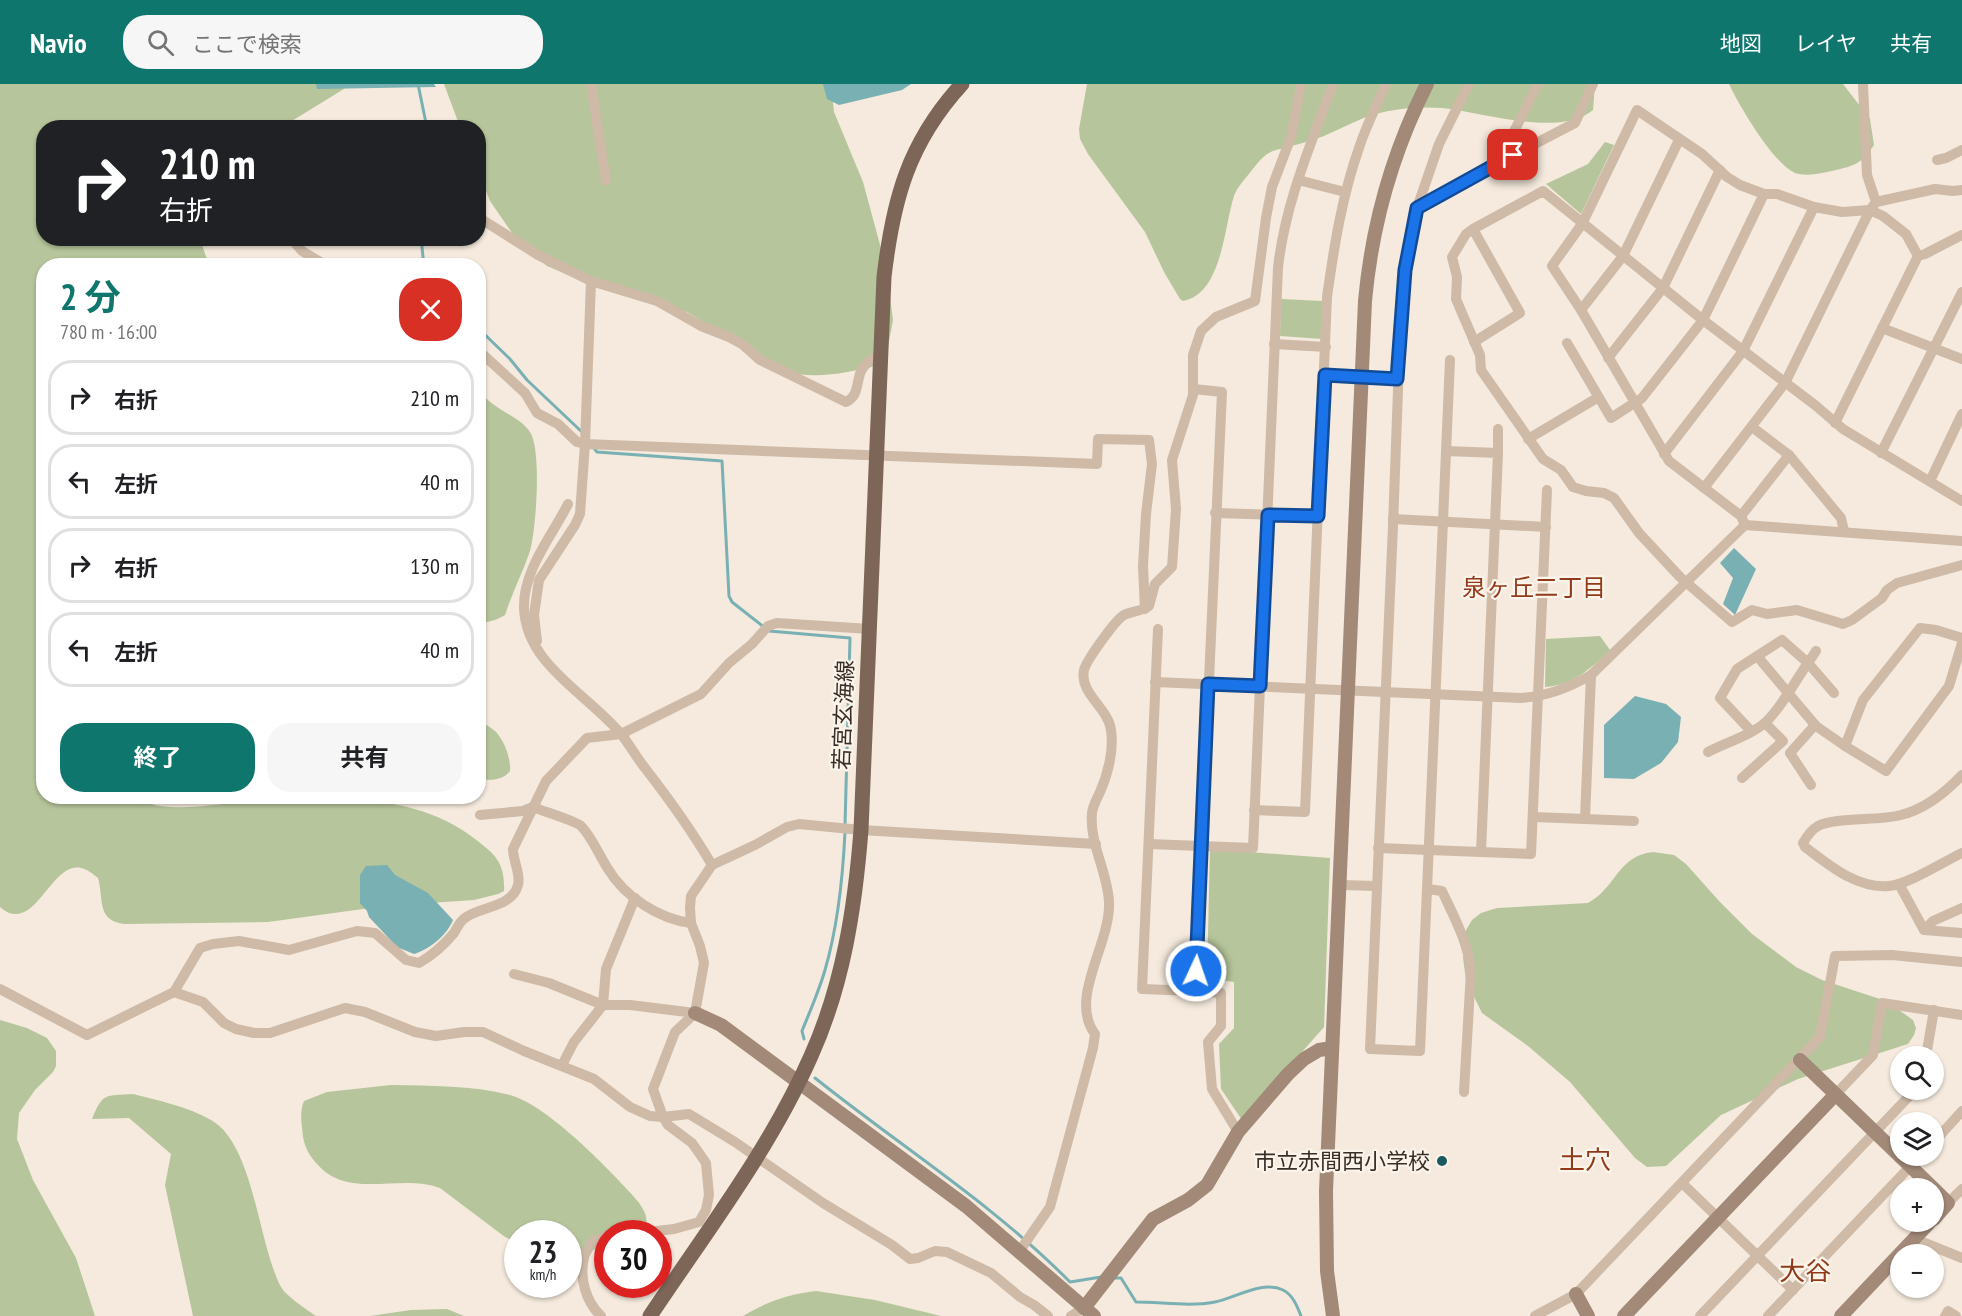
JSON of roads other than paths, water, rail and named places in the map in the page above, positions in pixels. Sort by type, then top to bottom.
[{"type":"main road","name":"若宮玄海線","points":[[650,1316],[756,1157],[799,1082],[822,1030],[839,976],[857,883],[861,830],[880,354],[889,232],[895,205],[913,154],[926,129],[962,84]]},
{"type":"street","points":[[591,84],[606,181]]},
{"type":"street","points":[[1020,1252],[1050,1208],[1095,1034],[1086,1016],[1087,996],[1105,934],[1109,902],[1096,844],[1092,812],[1105,779],[1113,741],[1107,714],[1084,686],[1084,668],[1116,621],[1123,615],[1149,606],[1155,584],[1172,567],[1176,509],[1172,460],[1194,389],[1193,355],[1201,331],[1216,317],[1255,301],[1272,187],[1291,137],[1301,84]]},
{"type":"street","points":[[1149,844],[1253,848],[1274,344],[1281,238],[1287,210],[1333,84]]},
{"type":"street","points":[[1254,810],[1305,812],[1327,297],[1345,192],[1359,147],[1386,84]]},
{"type":"street","points":[[1450,360],[1420,1051],[1370,1049],[1397,379],[1405,270],[1417,208],[1438,144],[1468,84]]},
{"type":"street","points":[[1498,163],[1538,84]]},
{"type":"street","points":[[1417,208],[1575,123],[1593,84]]},
{"type":"street","points":[[1863,84],[1867,175],[1873,206],[1906,234],[1918,256]]},
{"type":"street","points":[[1333,1316],[1327,1271],[1326,1222],[1365,301],[1373,235],[1392,164],[1425,85]]},
{"type":"street","points":[[1962,190],[1935,189],[1842,212],[1814,207],[1777,194],[1764,194],[1740,185],[1702,154],[1637,110],[1582,224],[1552,266],[1581,310],[1669,461],[1743,521],[1962,541]]},
{"type":"street","points":[[1581,310],[1623,256],[1679,140]]},
{"type":"street","points":[[1937,159],[1946,158],[1962,150]]},
{"type":"street","points":[[1608,358],[1663,288],[1720,170]]},
{"type":"street","points":[[1298,180],[1345,192]]},
{"type":"street","points":[[1962,501],[1835,423],[1582,224],[1544,191],[1466,234],[1452,257],[1457,277],[1456,299],[1480,355],[1480,370],[1543,459],[1561,470],[1573,487],[1604,493],[1614,498],[1639,533],[1680,577],[1732,622],[1752,610],[1767,614],[1797,610],[1843,624],[1882,598],[1897,583],[1962,565]]},
{"type":"street","points":[[1567,343],[1597,398],[1611,418],[1636,404],[1703,320],[1764,194]]},
{"type":"street","points":[[1704,488],[1785,383],[1873,206]]},
{"type":"street","points":[[1664,453],[1743,351],[1814,207]]},
{"type":"street","points":[[486,222],[538,255],[591,280],[657,302],[701,326],[742,344],[760,360],[846,402],[855,395],[861,370],[869,360],[880,354]]},
{"type":"street","points":[[1473,229],[1520,313],[1474,342]]},
{"type":"street","points":[[1835,423],[1918,256],[1962,236]]},
{"type":"street","points":[[297,246],[302,252],[313,258]]},
{"type":"street","points":[[539,653],[534,615],[539,580],[580,514],[591,280]]},
{"type":"street","points":[[1881,453],[1962,292]]},
{"type":"street","points":[[1882,328],[1962,359]]},
{"type":"street","points":[[1274,344],[1326,347]]},
{"type":"street","points":[[486,357],[525,393],[537,413],[558,423],[577,442],[585,444],[1097,464],[1098,440],[1149,440],[1152,464],[1144,556],[1145,609]]},
{"type":"street","points":[[1325,375],[1397,379]]},
{"type":"street","points":[[1194,389],[1222,392],[1195,992]]},
{"type":"street","points":[[1528,438],[1597,398]]},
{"type":"street","points":[[1930,481],[1962,414]]},
{"type":"street","points":[[1752,426],[1789,455],[1841,518],[1844,531]]},
{"type":"street","points":[[1480,852],[1498,429]]},
{"type":"street","points":[[1446,451],[1498,453]]},
{"type":"street","points":[[1155,682],[1521,698],[1567,689],[1591,675],[1687,583],[1743,521],[1789,455]]},
{"type":"street","points":[[1378,848],[1531,854],[1547,490]]},
{"type":"street","points":[[568,504],[538,559],[526,587],[524,606],[530,637],[539,653],[554,670],[586,698],[621,734],[672,801],[712,865]]},
{"type":"street","points":[[1215,513],[1318,516]]},
{"type":"street","points":[[1393,519],[1546,527]]},
{"type":"street","points":[[0,989],[87,1035],[174,992],[200,948],[213,944],[239,941],[289,950],[357,931],[375,933],[406,960],[419,963],[435,954],[464,918],[512,896],[518,886],[519,878],[513,859],[513,849],[546,781],[587,738],[621,734],[701,694],[729,663],[752,644],[768,626],[777,623],[870,629]]},
{"type":"street","points":[[1845,746],[1863,700],[1920,628],[1962,638]]},
{"type":"street","points":[[1158,629],[1142,989],[1221,993],[1221,1026],[1208,1042],[1212,1089],[1238,1132]]},
{"type":"street","points":[[1751,730],[1720,698],[1737,669],[1782,640],[1808,663],[1834,693]]},
{"type":"street","points":[[1757,656],[1815,724],[1886,771],[1949,686],[1962,643]]},
{"type":"street","points":[[1708,752],[1765,723],[1776,711],[1816,651]]},
{"type":"street","points":[[1585,819],[1591,675]]},
{"type":"street","points":[[1742,778],[1783,741],[1765,723]]},
{"type":"street","points":[[1811,785],[1790,753],[1815,724]]},
{"type":"street","points":[[1962,775],[1938,797],[1917,809],[1883,818],[1822,824],[1809,833],[1803,843],[1805,847],[1832,867],[1861,883],[1889,886],[1899,884],[1962,853]]},
{"type":"street","points":[[480,815],[523,811],[534,807],[580,824],[609,872],[635,898],[643,905],[679,922],[691,923]]},
{"type":"street","points":[[1534,817],[1634,821]]},
{"type":"street","points":[[672,1229],[699,1222],[706,1210],[709,1195],[706,1163],[692,1143],[668,1125],[653,1089],[675,1032],[695,1013],[704,963],[691,923],[691,896],[712,865],[787,827],[799,825],[1096,844]]},
{"type":"street","points":[[1899,884],[1924,930]]},
{"type":"street","points":[[1340,885],[1376,886]]},
{"type":"street","points":[[1427,889],[1442,891],[1469,955],[1471,971],[1464,1092]]},
{"type":"street","points":[[562,1065],[574,1042],[603,1005],[606,969],[635,898]]},
{"type":"street","points":[[1924,930],[1934,921],[1962,908]]},
{"type":"street","points":[[1924,930],[1962,933]]},
{"type":"street","points":[[1535,1316],[1576,1294],[1820,1037],[1835,956],[1892,955],[1962,962]]},
{"type":"street","points":[[514,974],[549,983],[603,1005],[630,1005],[695,1013],[721,1025],[966,1206],[1089,1312]]},
{"type":"street","points":[[174,992],[203,1002],[224,1023],[236,1029],[254,1033],[270,1033],[345,1008],[365,1012],[415,1032],[436,1036],[483,1032],[594,1080],[630,1107],[650,1116],[689,1114],[823,1203],[892,1245],[910,1259],[935,1251],[947,1252],[992,1273],[1020,1298],[1048,1316]]},
{"type":"street","points":[[1624,1316],[1872,1055],[1882,1003],[1962,1015]]},
{"type":"street","points":[[1928,1046],[1934,1010]]},
{"type":"street","points":[[1071,1316],[1089,1312],[1153,1219],[1188,1200],[1207,1185],[1238,1132],[1288,1074],[1304,1059],[1319,1050],[1332,1048]]},
{"type":"street","points":[[1800,1060],[1890,1147]]},
{"type":"street","points":[[1700,1316],[1905,1100]]},
{"type":"street","points":[[1944,1131],[1962,1112]]},
{"type":"street","points":[[1768,1316],[1910,1166],[1923,1178]]},
{"type":"street","points":[[1682,1183],[1793,1290]]},
{"type":"street","points":[[1944,1207],[1962,1189]]},
{"type":"street","points":[[1944,1199],[1948,1203]]},
{"type":"street","points":[[1841,1316],[1921,1232]]},
{"type":"street","points":[[1915,1239],[1962,1258]]},
{"type":"street","points":[[594,1240],[584,1257],[583,1277],[586,1294],[601,1316]]},
{"type":"street","points":[[1576,1294],[1588,1316]]},
{"type":"street","points":[[1945,1316],[1948,1311],[1956,1316]]},
{"type":"water","points":[[316,84],[434,84],[436,87],[317,89]]},
{"type":"water","points":[[823,84],[911,84],[902,90],[839,105],[827,99]]},
{"type":"water","points":[[1734,548],[1756,569],[1735,615],[1723,604],[1733,578],[1720,563]]},
{"type":"water","points":[[1635,696],[1666,704],[1681,717],[1678,742],[1661,763],[1634,779],[1604,778],[1604,725]]},
{"type":"water","points":[[387,865],[395,875],[428,893],[453,920],[447,931],[437,941],[414,954],[397,947],[369,917],[360,903],[360,875],[366,866]]},
{"type":"waterway","points":[[418,84],[425,120]]},
{"type":"waterway","points":[[422,246],[423,258]]},
{"type":"waterway","points":[[486,336],[510,359],[527,380],[583,433]]},
{"type":"waterway","points":[[594,448],[597,452],[722,461],[729,596],[732,602],[769,631],[850,638],[845,825]]},
{"type":"waterway","points":[[804,1039],[802,1031],[823,978],[833,937],[841,883],[845,832]]},
{"type":"waterway","points":[[815,1078],[978,1201],[1070,1282],[1101,1277]]},
{"type":"waterway","points":[[1114,1278],[1121,1278],[1136,1302],[1185,1304],[1215,1302],[1258,1288],[1275,1287],[1289,1295],[1301,1316]]},
{"type":"place","name":"市立赤間西小学校","points":[[1442,1161]]},
{"type":"district","name":"泉ヶ丘二丁目","points":[[1534,588]]},
{"type":"district","name":"土穴","points":[[1585,1160]]},
{"type":"district","name":"大谷","points":[[1805,1271]]}]
